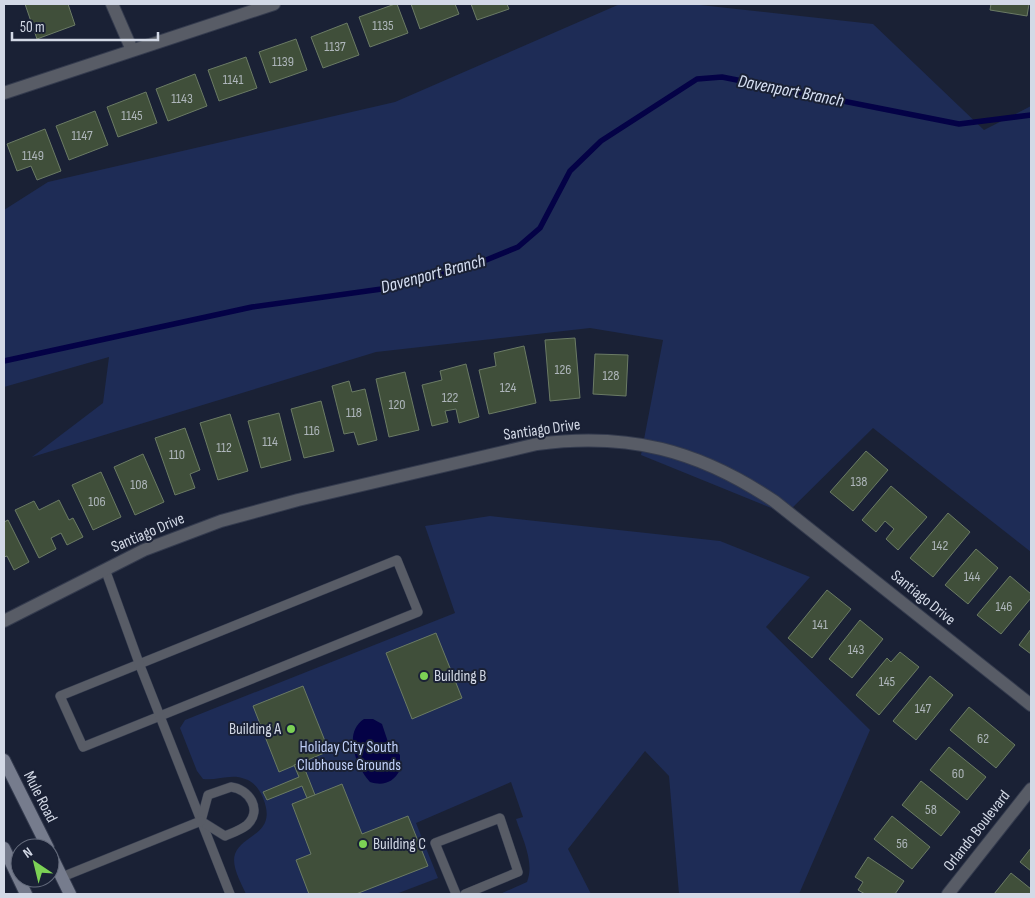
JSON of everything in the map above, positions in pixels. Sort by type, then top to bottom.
[{"type":"main road","name":"Mule Road","points":[[4,760],[43,838]]},
{"type":"main road","points":[[4,848],[26,894]]},
{"type":"main road","points":[[60,873],[70,894]]},
{"type":"street","points":[[112,4],[132,50]]},
{"type":"street","points":[[4,93],[259,6],[274,4]]},
{"type":"street","name":"Santiago Drive","points":[[4,620],[105,569],[184,535],[260,510],[498,452],[570,440],[600,440],[632,443],[687,456],[713,465],[742,479],[774,501],[1031,705]]},
{"type":"street","name":"Orlando Boulevard","points":[[948,894],[1031,789]]},
{"type":"lane","points":[[397,560],[418,612],[160,716],[83,748],[60,696],[397,560]]},
{"type":"lane","points":[[105,569],[138,663],[230,894]]},
{"type":"lane","points":[[230,787],[241,789],[253,803],[253,814],[248,823],[225,836],[201,821],[208,795],[224,789],[230,787]]},
{"type":"lane","points":[[456,894],[435,843],[500,818],[518,872],[465,894]]},
{"type":"lane","points":[[62,877],[201,821]]},
{"type":"green space","points":[[620,4],[691,4],[873,24],[984,130],[1031,106],[1031,552],[873,428],[786,514],[641,455],[663,340],[590,328],[376,352],[32,457],[103,403],[109,357],[4,387],[4,210],[48,182],[395,102]]},
{"type":"green space","name":"Holiday City South Clubhouse Grounds","points":[[490,516],[720,541],[810,577],[766,627],[870,730],[799,894],[679,894],[669,776],[645,751],[568,849],[591,894],[500,894],[527,882],[530,866],[527,850],[516,819],[523,817],[511,782],[416,823],[438,878],[396,894],[246,894],[237,874],[234,859],[239,847],[263,826],[266,819],[266,810],[263,798],[256,786],[240,777],[203,779],[197,771],[180,728],[185,720],[455,613],[425,526]]},
{"type":"shaded area","points":[[364,719],[373,719],[382,724],[388,742],[400,755],[400,770],[391,781],[379,784],[370,782],[360,768],[353,741],[357,725]]},
{"type":"building","points":[[25,4],[68,4],[75,25],[37,39]]},
{"type":"building","points":[[397,4],[408,33],[370,47],[359,17]]},
{"type":"building","points":[[411,4],[455,4],[459,14],[420,29]]},
{"type":"building","points":[[471,4],[507,4],[509,9],[477,20]]},
{"type":"building","points":[[991,4],[1029,4],[1027,16],[990,10]]},
{"type":"building","points":[[347,23],[359,55],[323,68],[311,37]]},
{"type":"building","points":[[296,39],[307,70],[270,83],[259,52]]},
{"type":"building","points":[[246,57],[257,88],[219,101],[208,70]]},
{"type":"building","points":[[195,74],[207,106],[168,121],[156,89]]},
{"type":"building","points":[[146,92],[157,123],[118,137],[107,107]]},
{"type":"building","points":[[95,111],[108,145],[69,160],[56,126]]},
{"type":"building","points":[[45,129],[61,171],[37,180],[31,166],[17,171],[7,144]]},
{"type":"building","points":[[575,338],[580,398],[550,401],[545,340]]},
{"type":"building","points":[[524,346],[536,403],[489,414],[479,370],[496,366],[494,353]]},
{"type":"building","points":[[595,354],[628,355],[626,396],[593,394]]},
{"type":"building","points":[[466,364],[479,417],[459,423],[456,409],[445,411],[448,422],[432,426],[422,385],[442,380],[440,371]]},
{"type":"building","points":[[405,372],[419,430],[389,437],[376,379]]},
{"type":"building","points":[[349,381],[352,392],[365,389],[377,440],[358,445],[354,432],[344,434],[332,386]]},
{"type":"building","points":[[321,401],[334,451],[304,458],[291,409]]},
{"type":"building","points":[[279,413],[291,460],[261,468],[248,421]]},
{"type":"building","points":[[230,414],[248,471],[218,480],[200,423]]},
{"type":"building","points":[[185,428],[200,470],[190,474],[195,488],[175,495],[155,438]]},
{"type":"building","points":[[866,451],[888,470],[853,511],[830,492]]},
{"type":"building","points":[[143,454],[164,502],[135,515],[114,467]]},
{"type":"building","points":[[101,472],[121,517],[93,530],[72,485]]},
{"type":"building","points":[[891,486],[927,517],[898,550],[886,539],[894,529],[885,521],[876,532],[862,520]]},
{"type":"building","points":[[59,500],[69,520],[73,518],[83,537],[67,545],[61,533],[51,538],[56,549],[39,558],[15,510],[34,501],[39,510]]},
{"type":"building","points":[[948,513],[970,532],[933,577],[910,558]]},
{"type":"building","points":[[8,520],[29,562],[14,570],[7,556],[4,557],[4,522]]},
{"type":"building","points":[[976,549],[998,568],[968,604],[945,585]]},
{"type":"building","points":[[1010,576],[1031,594],[1031,598],[1001,634],[977,615]]},
{"type":"building","points":[[827,590],[851,609],[812,658],[788,638]]},
{"type":"building","points":[[860,620],[883,639],[852,678],[829,659]]},
{"type":"building","points":[[1031,629],[1031,654],[1019,645]]},
{"type":"building","name":"Building B","points":[[436,633],[462,698],[412,719],[386,653]]},
{"type":"building","points":[[900,652],[919,667],[879,715],[856,695],[887,658],[891,662]]},
{"type":"building","points":[[930,676],[953,695],[916,740],[893,721]]},
{"type":"building","name":"Building A","points":[[303,686],[329,751],[279,772],[253,706]]},
{"type":"building","points":[[969,707],[1015,745],[996,768],[950,730]]},
{"type":"building","points":[[949,747],[986,777],[967,800],[930,770]]},
{"type":"building","points":[[302,762],[315,795],[307,798],[302,786],[267,800],[263,792],[299,777],[294,765]]},
{"type":"building","points":[[921,781],[960,812],[941,836],[902,805]]},
{"type":"building","name":"Building C","points":[[342,784],[362,834],[408,816],[428,866],[356,894],[309,894],[296,860],[311,854],[292,804]]},
{"type":"building","points":[[892,816],[930,847],[912,869],[874,839]]},
{"type":"building","points":[[1031,848],[1031,871],[1020,862]]},
{"type":"building","points":[[868,857],[904,881],[895,894],[865,894],[858,890],[863,882],[855,877]]},
{"type":"building","points":[[1011,873],[1031,889],[1031,894],[994,894]]},
{"type":"waterway","name":"Davenport Branch","points":[[4,361],[252,307],[396,287],[469,267],[518,247],[540,228],[570,171],[601,141],[697,79],[722,77],[959,124],[1031,115]]},
{"type":"place","name":"Building B","points":[[424,676]]},
{"type":"place","name":"Building A","points":[[291,729]]},
{"type":"place","name":"Building C","points":[[363,844]]}]
